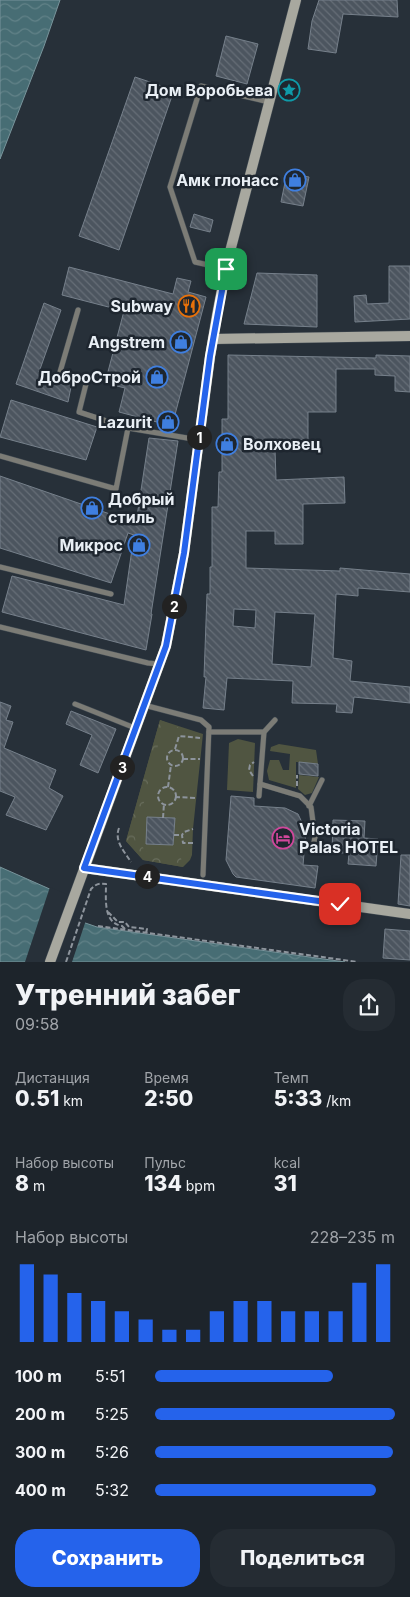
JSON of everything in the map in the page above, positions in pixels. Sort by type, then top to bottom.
[{"type":"main road","points":[[50,962],[166,646],[182,562],[213,339],[226,269],[296,0]]},
{"type":"main road","points":[[213,339],[410,336]]},
{"type":"main road","points":[[84,868],[410,914]]},
{"type":"lane","points":[[226,269],[195,262],[170,187],[201,86],[269,102]]},
{"type":"lane","points":[[78,310],[60,372],[88,380],[79,412],[128,428],[199,440]]},
{"type":"lane","points":[[0,456],[116,489],[128,428]]},
{"type":"lane","points":[[0,567],[111,594]]},
{"type":"lane","points":[[0,627],[148,663],[160,664]]},
{"type":"lane","points":[[75,704],[136,728]]},
{"type":"lane","points":[[144,706],[202,720],[209,727],[203,875]]},
{"type":"lane","points":[[259,796],[264,732],[275,720]]},
{"type":"lane","points":[[209,732],[264,732]]},
{"type":"lane","points":[[309,806],[322,780]]},
{"type":"lane","points":[[260,784],[300,796],[309,806],[315,837],[312,852]]},
{"type":"path","points":[[168,787],[171,765],[168,761],[168,756],[170,752],[175,750],[179,736],[203,738]]},
{"type":"path","points":[[175,750],[183,758]]},
{"type":"path","points":[[183,758],[200,759]]},
{"type":"path","points":[[171,765],[180,764],[183,758]]},
{"type":"path","points":[[253,776],[249,770],[250,765],[254,762]]},
{"type":"path","points":[[297,774],[297,788]]},
{"type":"path","points":[[168,787],[173,789],[175,797],[171,803],[164,804],[160,801],[158,795],[160,790],[168,787]]},
{"type":"path","points":[[175,797],[196,798]]},
{"type":"path","points":[[163,818],[164,804]]},
{"type":"path","points":[[119,828],[117,834],[120,845],[131,862]]},
{"type":"path","points":[[174,835],[182,835],[184,832],[193,829]]},
{"type":"path","points":[[182,835],[184,843],[193,843]]},
{"type":"path","points":[[66,962],[91,889],[99,884],[106,884],[108,918],[117,925],[122,926],[125,930]]},
{"type":"path","points":[[107,911],[118,922],[125,922],[129,927],[147,930],[146,932]]},
{"type":"path","points":[[98,926],[358,962]]},
{"type":"green space","points":[[160,720],[203,734],[192,855],[183,867],[143,860],[126,841]]},
{"type":"green space","points":[[160,720],[195,734],[163,725],[135,839],[149,854],[181,858],[183,867],[143,860],[126,841]]},
{"type":"green space","points":[[238,739],[255,743],[253,792],[227,790],[229,743]]},
{"type":"green space","points":[[279,744],[316,750],[318,764],[296,762],[296,788],[269,780],[267,771],[270,760],[279,760],[283,770],[289,770],[290,754],[270,751],[271,747]]},
{"type":"green space","points":[[299,775],[319,777],[312,793],[305,795],[298,789]]},
{"type":"water","points":[[0,0],[60,0],[0,159]]},
{"type":"water","points":[[0,867],[70,898],[65,916],[97,927],[345,962],[0,962]]},
{"type":"pier","points":[[50,887],[71,896],[67,914],[86,920],[72,962],[25,962]]},
{"type":"building","points":[[319,0],[397,0],[398,17],[343,14],[336,53],[308,49],[312,21]]},
{"type":"building","points":[[226,36],[258,44],[247,84],[216,76]]},
{"type":"building","points":[[135,77],[174,90],[119,250],[79,236]]},
{"type":"building","points":[[287,173],[309,177],[303,206],[281,202]]},
{"type":"building","points":[[194,214],[213,220],[210,232],[190,227]]},
{"type":"building","points":[[389,266],[410,266],[410,319],[355,322],[354,296],[366,295],[367,304],[389,303]]},
{"type":"building","points":[[69,267],[173,294],[177,278],[191,281],[188,292],[206,297],[172,426],[119,412],[125,388],[105,383],[124,311],[62,295]]},
{"type":"building","points":[[257,273],[317,275],[317,327],[244,324]]},
{"type":"building","points":[[44,303],[61,310],[39,372],[72,382],[68,402],[16,384]]},
{"type":"building","points":[[228,355],[376,358],[376,355],[410,356],[410,392],[395,391],[395,376],[375,375],[375,369],[336,369],[336,412],[308,412],[308,440],[284,440],[284,449],[275,449],[276,480],[344,477],[345,503],[303,504],[303,544],[275,544],[275,531],[246,531],[246,568],[340,571],[340,568],[410,574],[410,592],[358,588],[358,596],[336,594],[333,658],[352,661],[350,681],[410,687],[410,703],[354,697],[352,713],[336,712],[337,704],[292,703],[293,681],[227,678],[224,710],[203,708],[206,677],[204,677],[207,594],[210,594],[210,567],[212,567],[212,507],[218,507],[219,472],[222,472],[222,419],[228,419]],"holes":[[[234,609],[256,610],[255,628],[233,626]],[[275,612],[315,614],[311,667],[272,664]]]},
{"type":"building","points":[[11,400],[97,427],[86,460],[0,437]]},
{"type":"building","points":[[149,438],[178,441],[146,650],[2,612],[12,576],[124,605],[134,535],[128,533],[111,583],[0,548],[0,476],[136,523]]},
{"type":"building","points":[[0,702],[11,706],[6,720],[13,722],[4,748],[56,770],[49,788],[63,796],[46,830],[6,815],[15,797],[0,791]]},
{"type":"building","points":[[71,711],[116,729],[98,773],[80,765],[92,735],[66,724]]},
{"type":"building","points":[[299,762],[318,764],[318,776],[299,774]]},
{"type":"building","name":"Victoria Palas HOTEL","points":[[231,796],[254,798],[254,806],[285,808],[298,814],[306,831],[303,865],[318,866],[315,888],[236,877],[233,874],[226,860]]},
{"type":"building","points":[[147,817],[175,818],[173,845],[146,844]]},
{"type":"building","points":[[333,820],[365,821],[364,838],[378,839],[376,866],[348,864],[349,853],[332,853]]},
{"type":"building","points":[[401,855],[410,855],[410,906],[398,904]]},
{"type":"building","points":[[385,929],[410,931],[410,960],[383,958]]},
{"type":"place","name":"Дом Воробьева","points":[[289,90]]},
{"type":"place","name":"Амк глонасс","points":[[295,180]]},
{"type":"place","name":"Subway","points":[[189,306]]},
{"type":"place","name":"Angstrem","points":[[181,342]]},
{"type":"place","name":"ДоброСтрой","points":[[157,377]]},
{"type":"place","name":"Lazurit","points":[[168,422]]},
{"type":"place","name":"Волховец","points":[[227,444]]},
{"type":"place","name":"Добрый стиль","points":[[92,508]]},
{"type":"place","name":"Микрос","points":[[139,545]]},
{"type":"place","name":"Victoria Palas HOTEL","points":[[283,838]]},
{"type":"route","points":[[226,269],[210,356],[184,553],[166,646],[84,868],[340,904]]}]
